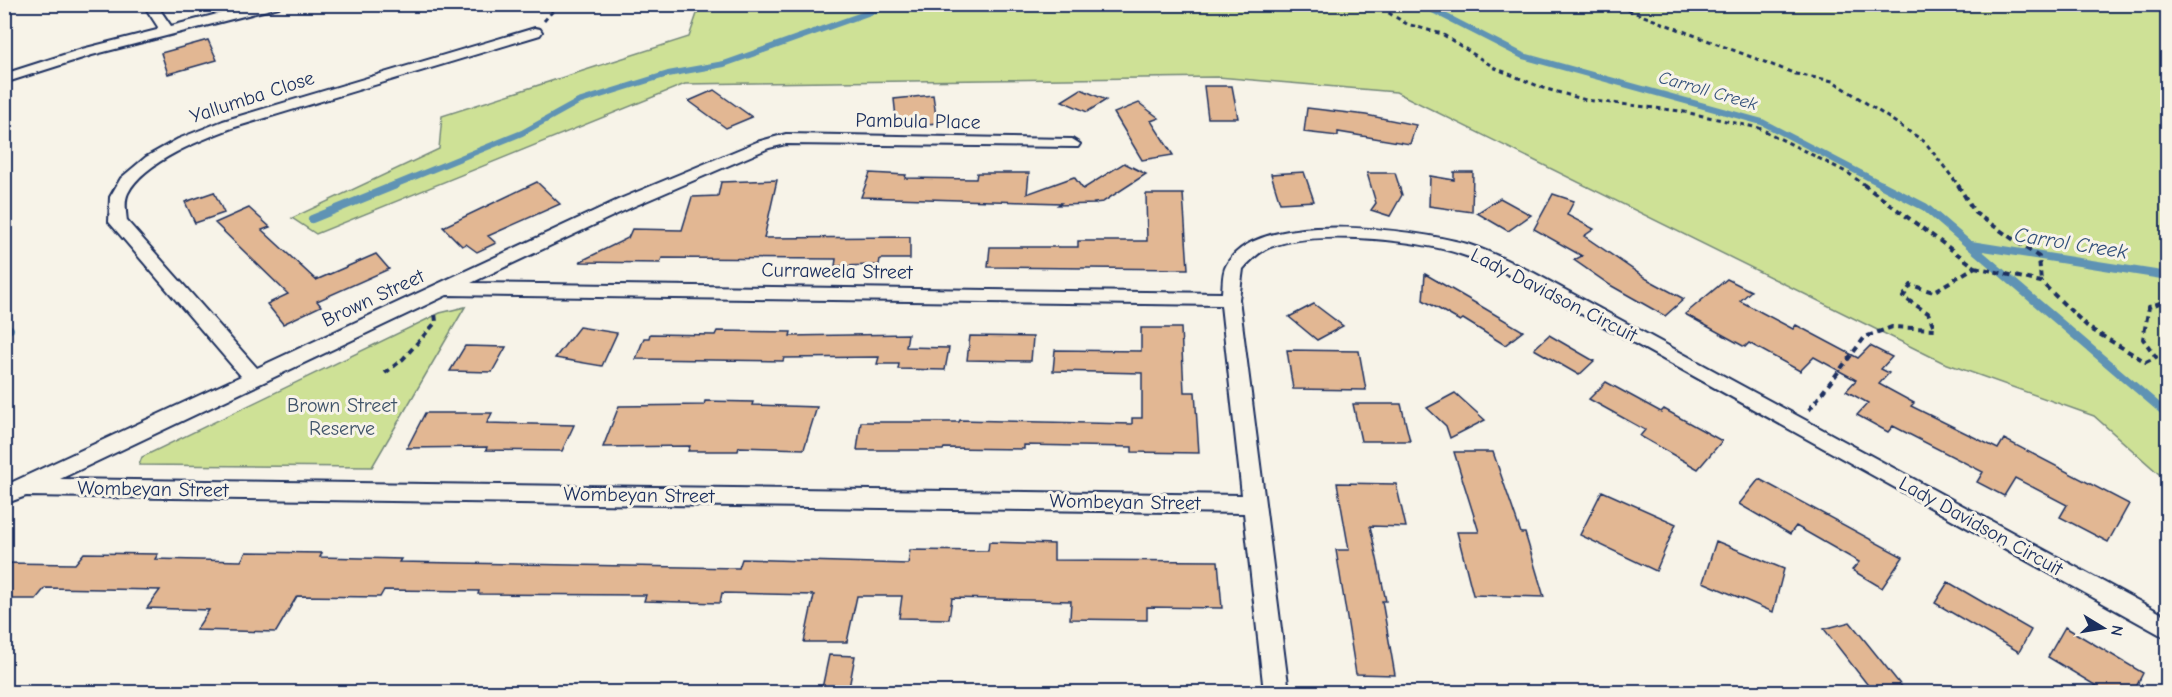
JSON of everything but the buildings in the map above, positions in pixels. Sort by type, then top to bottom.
[{"type":"street","points":[[149,4],[165,27],[163,33]]},
{"type":"street","points":[[4,80],[87,52],[274,4]]},
{"type":"street","name":"Yallumba Close","points":[[254,378],[118,222],[118,195],[139,171],[182,142],[229,124],[535,32]]},
{"type":"street","name":"Pambula Place","points":[[763,145],[786,139],[1072,144]]},
{"type":"street","name":"Brown Street","points":[[14,492],[626,203],[763,145]]},
{"type":"street","name":"Lady Davidson Circuit","points":[[1277,693],[1230,298],[1233,267],[1257,246],[1288,236],[1358,234],[1401,236],[1462,248],[1528,277],[2168,629]]},
{"type":"street","name":"Curraweela Street","points":[[439,292],[1230,298]]},
{"type":"street","name":"Wombeyan Street","points":[[14,492],[1255,504]]},
{"type":"path","points":[[552,11],[559,4]]},
{"type":"path","points":[[1374,4],[1407,24],[1442,34],[1494,68],[1543,88],[1586,100],[1680,111],[1759,128],[1848,174],[1975,267],[2041,282],[2089,328],[2146,362],[2156,357],[2143,339],[2149,307],[2168,300]]},
{"type":"path","points":[[1612,4],[1796,74],[1833,81],[1925,142],[1960,187],[1974,213],[2039,257],[2041,282]]},
{"type":"path","points":[[1811,408],[1865,337],[1892,327],[1935,329],[1928,313],[1903,297],[1911,285],[1934,292],[1975,267]]},
{"type":"path","points":[[385,373],[403,359],[436,322],[439,292]]},
{"type":"green space","points":[[700,5],[2167,5],[2167,481],[2094,416],[1942,362],[1396,92],[1218,77],[685,84],[316,234],[292,218],[439,149],[442,116],[689,37]]},
{"type":"green space","name":"Brown Street Reserve","points":[[465,307],[372,467],[139,465],[142,457],[440,313]]},
{"type":"waterway","points":[[392,186],[522,133],[578,102],[668,74],[724,64],[893,4]]},
{"type":"waterway","name":"Carroll Creek","points":[[1421,4],[1523,56],[1762,122],[1885,186]]},
{"type":"waterway","points":[[312,219],[396,185]]},
{"type":"waterway","points":[[1882,185],[1925,207],[2168,415]]},
{"type":"waterway","name":"Carrol Creek","points":[[1971,245],[2168,276]]},
{"type":"waterway","points":[[4,331],[10,329]]}]
